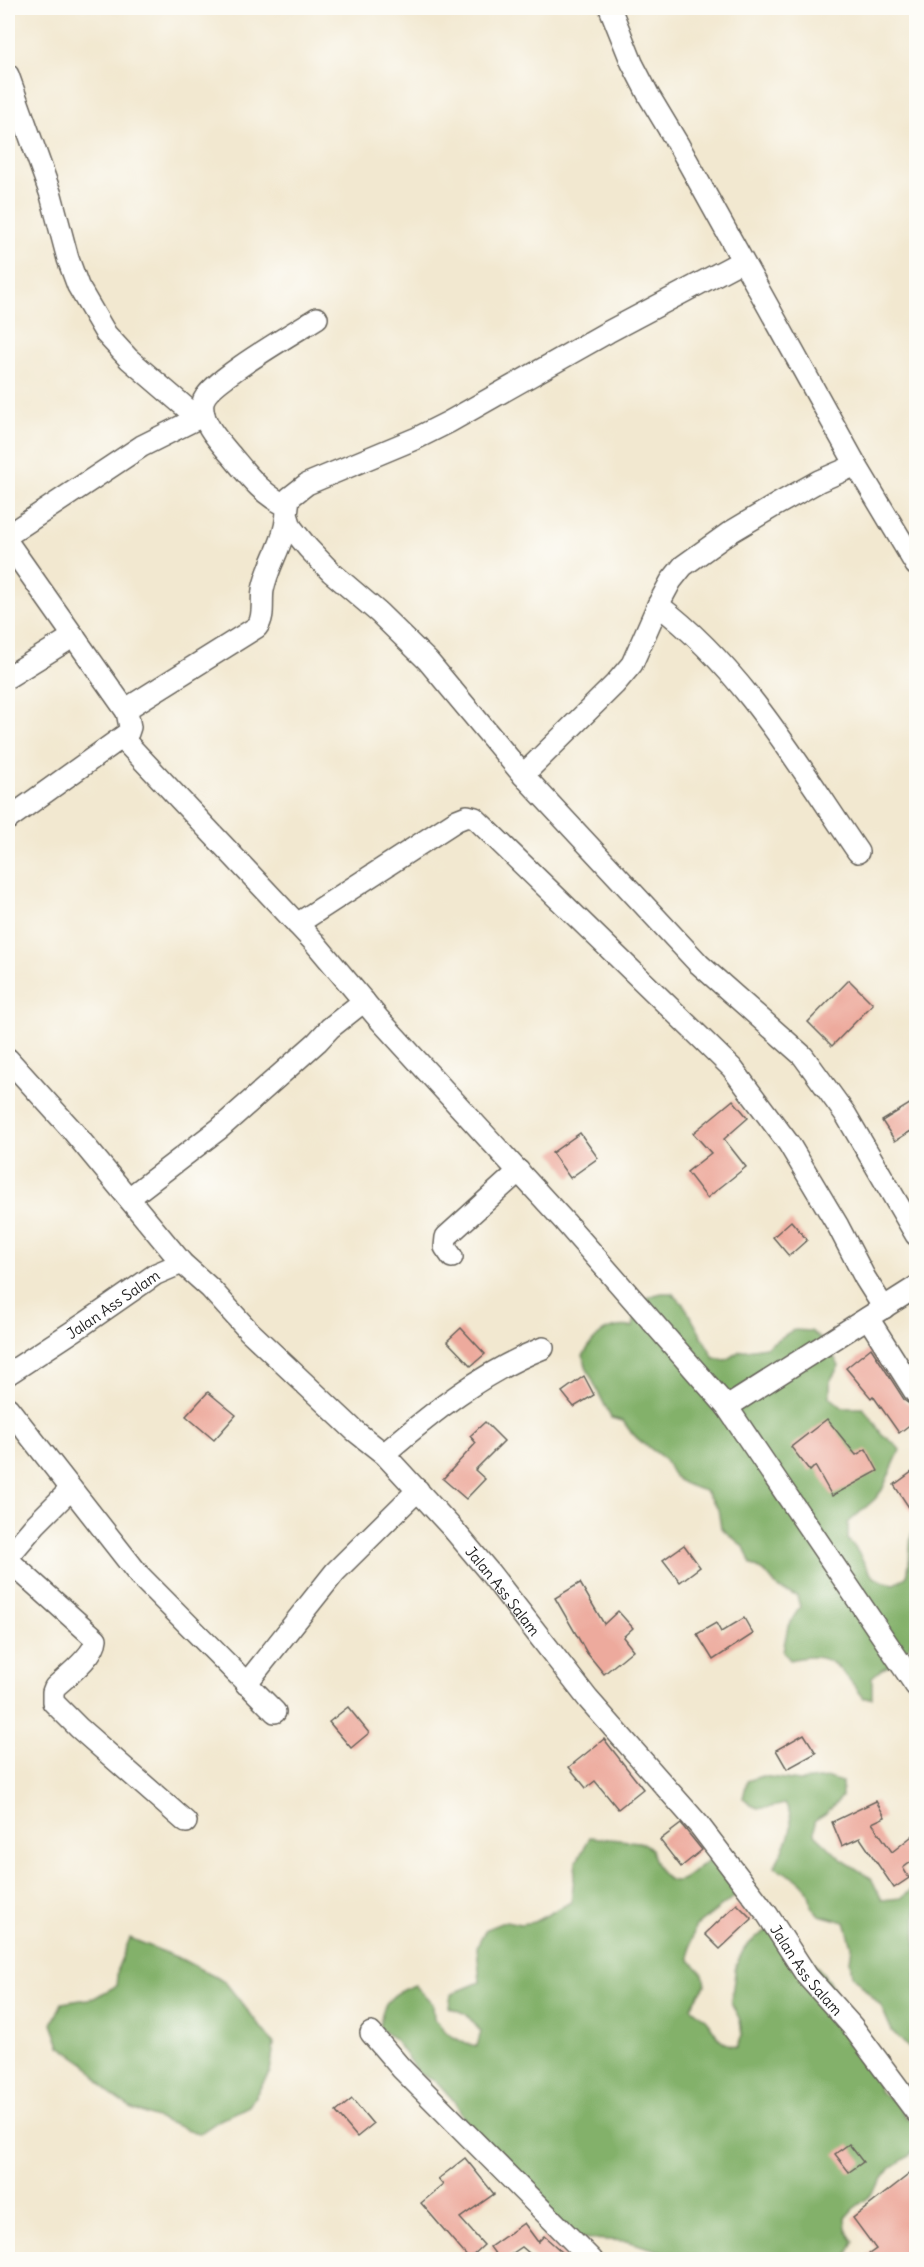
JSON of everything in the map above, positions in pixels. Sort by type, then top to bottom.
[{"type":"street","points":[[610,8],[632,63],[649,96],[856,465],[916,566]]},
{"type":"street","points":[[8,75],[51,195],[68,259],[78,286],[106,334],[157,385],[201,416],[256,485],[287,510],[291,527],[308,548],[428,661],[523,775],[699,964],[803,1056],[846,1115],[916,1235]]},
{"type":"street","points":[[127,711],[131,706],[257,627],[261,622],[263,590],[285,532],[289,498],[307,484],[417,438],[449,422],[608,332],[742,261]]},
{"type":"street","points":[[201,416],[203,402],[211,389],[234,371],[317,318]]},
{"type":"street","points":[[8,535],[142,446],[201,416]]},
{"type":"street","points":[[523,775],[615,684],[632,664],[658,604],[683,566],[776,505],[819,481],[856,465]]},
{"type":"street","points":[[8,543],[127,711],[130,727],[128,733],[122,738],[8,819]]},
{"type":"street","points":[[658,604],[714,656],[745,692],[801,768],[858,852]]},
{"type":"street","points":[[8,677],[74,636]]},
{"type":"street","points":[[122,738],[297,924],[727,1407],[916,1686]]},
{"type":"street","points":[[297,924],[457,820],[466,816],[475,818],[732,1068],[789,1144],[838,1226],[865,1278],[876,1313],[916,1394]]},
{"type":"street","points":[[129,1198],[219,1129],[330,1028],[364,1001]]},
{"type":"street","points":[[8,1059],[72,1130],[182,1263]]},
{"type":"street","points":[[452,1257],[445,1247],[446,1237],[519,1171]]},
{"type":"street","name":"Jalan Ass Salam","points":[[8,1374],[156,1274],[182,1263],[225,1303],[248,1330],[355,1431],[384,1454],[490,1573],[588,1699],[699,1825],[767,1914],[807,1976],[852,2026],[916,2112]]},
{"type":"street","points":[[727,1407],[916,1287]]},
{"type":"street","points":[[384,1454],[468,1386],[504,1364],[543,1347]]},
{"type":"street","points":[[8,1408],[139,1575],[275,1712]]},
{"type":"street","points":[[71,1489],[36,1524],[8,1558],[96,1639],[89,1654],[55,1687],[54,1702],[79,1728],[186,1822]]},
{"type":"street","points":[[246,1684],[335,1572],[418,1490]]},
{"type":"street","points":[[371,2034],[401,2068],[592,2259]]},
{"type":"green space","points":[[662,1293],[672,1293],[684,1305],[714,1358],[726,1360],[740,1351],[766,1347],[793,1330],[811,1331],[821,1339],[827,1353],[834,1357],[839,1366],[830,1381],[830,1397],[843,1408],[863,1408],[881,1433],[900,1450],[882,1490],[848,1523],[848,1540],[871,1574],[884,1582],[895,1584],[907,1576],[911,1534],[916,1526],[916,1634],[900,1662],[882,1669],[872,1677],[872,1698],[864,1698],[841,1670],[826,1660],[805,1657],[790,1660],[783,1651],[788,1626],[800,1607],[797,1596],[779,1589],[766,1573],[751,1564],[744,1547],[721,1528],[718,1509],[705,1491],[678,1480],[664,1459],[636,1437],[623,1421],[611,1418],[583,1356],[597,1336],[603,1332],[616,1327],[633,1327],[638,1309],[644,1300]]},
{"type":"green space","points":[[762,1776],[800,1781],[828,1778],[842,1782],[842,1797],[825,1814],[815,1820],[815,1834],[841,1859],[871,1878],[882,1900],[901,1898],[916,1886],[916,2055],[892,2031],[881,2006],[852,1976],[850,1961],[852,1946],[845,1922],[819,1915],[811,1906],[808,1891],[800,1881],[774,1867],[789,1836],[791,1820],[785,1804],[757,1808],[743,1798],[747,1781]]},
{"type":"green space","points":[[590,1837],[639,1842],[651,1849],[657,1867],[669,1880],[681,1880],[709,1860],[730,1867],[740,1892],[695,1927],[690,1946],[690,1960],[703,1974],[705,1985],[691,2007],[706,2020],[721,2040],[737,2047],[742,2036],[740,2020],[731,2002],[736,1965],[744,1949],[756,1937],[769,1930],[780,1931],[800,1944],[833,1987],[839,2004],[878,2079],[879,2091],[895,2102],[907,2118],[916,2122],[916,2147],[909,2156],[891,2168],[869,2197],[845,2218],[846,2229],[854,2241],[846,2259],[719,2259],[660,2251],[626,2241],[574,2238],[466,2123],[456,2103],[437,2082],[418,2073],[395,2040],[379,2028],[380,2019],[389,2000],[415,1985],[433,2004],[434,2019],[448,2034],[466,2044],[477,2046],[481,2032],[466,2014],[449,2007],[451,1994],[480,1982],[477,1947],[486,1929],[506,1921],[520,1924],[534,1922],[571,1902],[576,1863]]},
{"type":"green space","points":[[130,1938],[181,1959],[225,1982],[274,2044],[270,2072],[249,2106],[220,2120],[199,2134],[132,2109],[110,2094],[86,2064],[60,2046],[52,2024],[62,2003],[94,1998],[116,1986],[118,1967]]},
{"type":"building","points":[[849,980],[873,1004],[832,1046],[808,1022]]},
{"type":"building","points":[[733,1100],[748,1118],[724,1139],[746,1167],[707,1198],[687,1172],[711,1153],[693,1133]]},
{"type":"building","points":[[916,1100],[916,1128],[895,1141],[882,1121]]},
{"type":"building","points":[[580,1133],[598,1158],[570,1178],[552,1153]]},
{"type":"building","points":[[791,1221],[807,1240],[789,1256],[773,1237]]},
{"type":"building","points":[[461,1328],[485,1354],[471,1366],[447,1341]]},
{"type":"building","points":[[871,1348],[905,1401],[916,1407],[916,1420],[899,1433],[873,1396],[871,1398],[846,1368]]},
{"type":"building","points":[[584,1376],[594,1395],[574,1407],[562,1392]]},
{"type":"building","points":[[208,1392],[236,1415],[214,1440],[186,1416]]},
{"type":"building","points":[[827,1419],[856,1455],[866,1449],[878,1471],[832,1496],[815,1466],[810,1471],[791,1447]]},
{"type":"building","points":[[485,1422],[504,1441],[475,1470],[485,1479],[466,1499],[443,1479],[476,1443],[470,1436]]},
{"type":"building","points":[[916,1469],[916,1518],[894,1485]]},
{"type":"building","points":[[684,1545],[700,1567],[680,1582],[663,1560]]},
{"type":"building","points":[[580,1583],[604,1624],[618,1611],[633,1628],[623,1637],[633,1650],[604,1674],[587,1653],[555,1598]]},
{"type":"building","points":[[744,1618],[753,1634],[713,1660],[697,1634],[716,1623],[721,1632]]},
{"type":"building","points":[[348,1707],[369,1733],[351,1748],[329,1722]]},
{"type":"building","points":[[804,1734],[816,1753],[787,1769],[776,1750]]},
{"type":"building","points":[[604,1739],[643,1789],[618,1809],[595,1781],[586,1788],[569,1767]]},
{"type":"building","points":[[876,1801],[885,1817],[872,1823],[892,1852],[916,1833],[916,1858],[903,1868],[909,1878],[894,1888],[860,1838],[842,1846],[832,1822]]},
{"type":"building","points":[[681,1824],[702,1850],[681,1867],[660,1840]]},
{"type":"building","points":[[737,1904],[752,1919],[720,1949],[705,1934]]},
{"type":"building","points":[[352,2099],[373,2124],[357,2137],[336,2112]]},
{"type":"building","points":[[849,2144],[863,2162],[849,2172],[835,2154]]},
{"type":"building","points":[[465,2158],[494,2194],[460,2218],[484,2245],[469,2259],[421,2203],[443,2185],[438,2179]]},
{"type":"building","points":[[916,2169],[916,2251],[904,2259],[862,2259],[876,2249],[853,2218]]},
{"type":"building","points":[[524,2223],[538,2242],[544,2236],[570,2259],[536,2259],[522,2247],[504,2259],[499,2259],[490,2247]]}]
